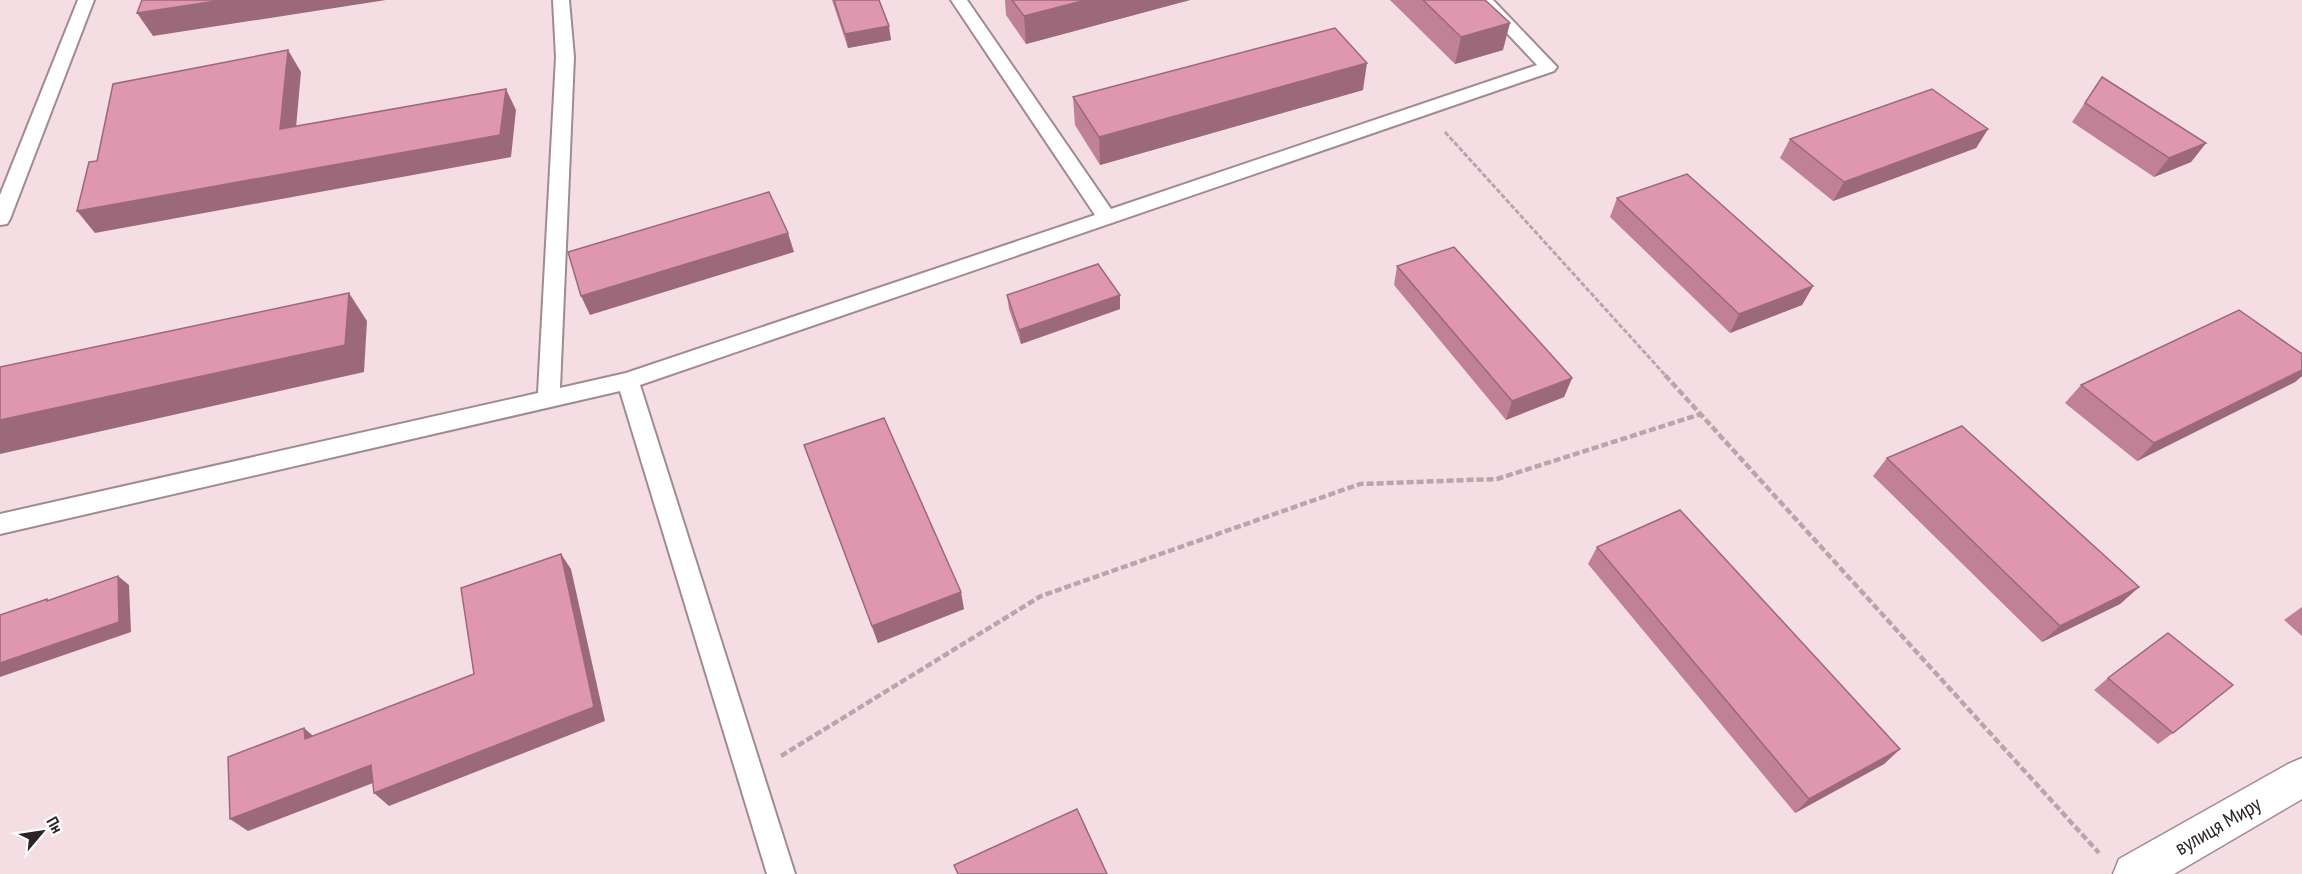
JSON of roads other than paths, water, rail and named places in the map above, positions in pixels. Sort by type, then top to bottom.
[{"type":"street","name":"вулиця Миру","points":[[2118,865],[2302,777]]},
{"type":"lane","points":[[0,219],[86,0]]},
{"type":"lane","points":[[549,399],[565,57],[561,0]]},
{"type":"lane","points":[[959,0],[1106,218]]},
{"type":"lane","points":[[0,524],[628,381],[1548,67],[1484,0]]},
{"type":"lane","points":[[628,381],[781,874]]}]
